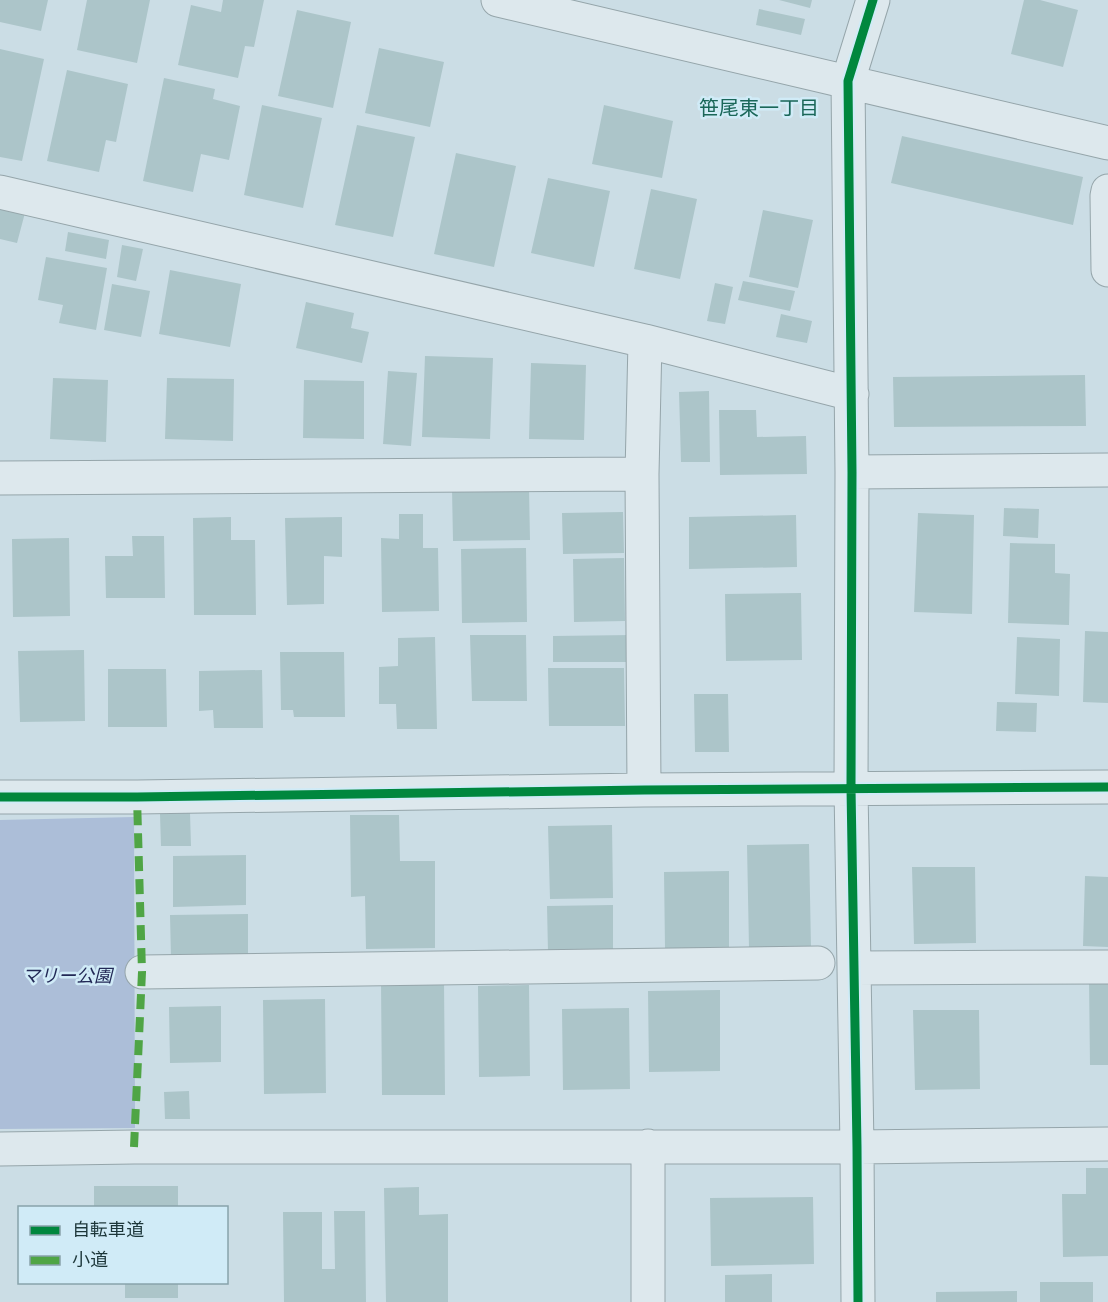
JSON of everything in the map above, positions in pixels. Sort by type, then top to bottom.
[{"type":"street","points":[[498,0],[1108,142]]},
{"type":"street","points":[[858,1302],[851,788],[852,394],[848,81],[873,0]]},
{"type":"street","points":[[1108,191],[1108,270]]},
{"type":"street","points":[[0,192],[645,341],[852,394]]},
{"type":"street","points":[[644,790],[642,474],[645,341]]},
{"type":"street","points":[[852,472],[1108,470]]},
{"type":"street","points":[[0,478],[642,474]]},
{"type":"street","points":[[0,797],[1108,787]]},
{"type":"street","points":[[142,972],[818,963]]},
{"type":"street","points":[[854,969],[1108,967]]},
{"type":"street","points":[[0,1149],[134,1146],[857,1147],[1108,1144]]},
{"type":"street","points":[[648,1146],[648,1302]]},
{"type":"green space","name":"マリー公園","points":[[134,817],[135,1128],[0,1129],[0,820]]},
{"type":"building","points":[[0,0],[48,0],[41,31],[0,22]]},
{"type":"building","points":[[87,0],[150,0],[137,63],[77,50]]},
{"type":"building","points":[[223,0],[264,0],[254,47],[245,46],[238,78],[178,65],[191,5],[221,12]]},
{"type":"building","points":[[779,0],[812,0],[810,8]]},
{"type":"building","points":[[1024,0],[1040,0],[1078,10],[1063,67],[1011,54]]},
{"type":"building","points":[[759,9],[805,19],[801,35],[756,25]]},
{"type":"building","points":[[297,10],[351,22],[333,108],[278,96]]},
{"type":"building","points":[[379,48],[444,62],[430,127],[365,113]]},
{"type":"building","points":[[0,49],[44,59],[22,161],[0,157]]},
{"type":"building","points":[[67,70],[128,84],[116,142],[106,140],[99,172],[47,161]]},
{"type":"building","points":[[164,78],[215,89],[213,99],[240,106],[229,160],[201,154],[193,192],[143,181]]},
{"type":"building","points":[[262,105],[322,118],[303,208],[244,195]]},
{"type":"building","points":[[604,105],[673,121],[662,178],[592,164]]},
{"type":"building","points":[[357,125],[415,137],[393,237],[335,225]]},
{"type":"building","points":[[902,136],[1083,177],[1073,225],[891,183]]},
{"type":"building","points":[[456,153],[516,166],[494,267],[434,254]]},
{"type":"building","points":[[548,178],[610,191],[594,267],[531,253]]},
{"type":"building","points":[[651,189],[697,199],[680,279],[634,269]]},
{"type":"building","points":[[0,203],[26,209],[17,243],[0,239]]},
{"type":"building","points":[[763,210],[813,220],[798,288],[749,277]]},
{"type":"building","points":[[68,232],[109,240],[106,259],[65,251]]},
{"type":"building","points":[[122,245],[143,249],[136,281],[117,277]]},
{"type":"building","points":[[46,257],[107,268],[96,330],[59,323],[63,305],[38,300]]},
{"type":"building","points":[[170,270],[241,284],[230,347],[159,334]]},
{"type":"building","points":[[743,281],[795,291],[790,311],[738,300]]},
{"type":"building","points":[[715,283],[733,287],[725,324],[707,321]]},
{"type":"building","points":[[112,284],[150,291],[141,337],[104,330]]},
{"type":"building","points":[[306,302],[354,313],[351,328],[369,332],[362,363],[296,348]]},
{"type":"building","points":[[781,314],[812,321],[807,343],[776,337]]},
{"type":"building","points":[[425,356],[493,358],[490,439],[422,437]]},
{"type":"building","points":[[531,363],[586,365],[584,440],[529,439]]},
{"type":"building","points":[[388,371],[417,373],[411,446],[383,444]]},
{"type":"building","points":[[1085,375],[1086,426],[894,427],[893,377]]},
{"type":"building","points":[[53,378],[108,380],[106,442],[50,439]]},
{"type":"building","points":[[167,378],[234,379],[233,441],[165,439]]},
{"type":"building","points":[[304,380],[364,381],[364,439],[303,438]]},
{"type":"building","points":[[709,391],[710,462],[681,462],[679,392]]},
{"type":"building","points":[[719,410],[756,410],[757,437],[806,436],[807,474],[720,475]]},
{"type":"building","points":[[452,488],[529,488],[530,540],[453,541]]},
{"type":"building","points":[[1004,508],[1039,509],[1038,538],[1003,536]]},
{"type":"building","points":[[623,512],[624,553],[563,554],[562,513]]},
{"type":"building","points":[[918,513],[974,515],[972,614],[914,612]]},
{"type":"building","points":[[399,514],[423,514],[423,548],[438,548],[439,611],[382,612],[381,538],[399,539]]},
{"type":"building","points":[[796,515],[797,567],[689,569],[689,517]]},
{"type":"building","points":[[231,517],[231,540],[255,540],[256,615],[194,615],[193,518]]},
{"type":"building","points":[[342,517],[342,557],[324,556],[324,604],[287,605],[285,518]]},
{"type":"building","points":[[132,536],[164,536],[165,598],[106,598],[105,556],[133,556]]},
{"type":"building","points":[[69,538],[70,616],[13,617],[12,539]]},
{"type":"building","points":[[1010,543],[1055,544],[1055,573],[1070,574],[1069,625],[1008,623]]},
{"type":"building","points":[[526,548],[527,622],[462,623],[461,549]]},
{"type":"building","points":[[624,558],[625,621],[574,622],[573,559]]},
{"type":"building","points":[[801,593],[802,660],[726,661],[725,594]]},
{"type":"building","points":[[1085,631],[1108,632],[1108,703],[1083,702]]},
{"type":"building","points":[[470,635],[526,635],[527,701],[472,701]]},
{"type":"building","points":[[632,635],[632,662],[553,662],[553,636]]},
{"type":"building","points":[[435,637],[437,729],[397,729],[396,704],[379,704],[379,667],[398,666],[398,638]]},
{"type":"building","points":[[1017,637],[1060,639],[1059,696],[1015,694]]},
{"type":"building","points":[[84,650],[85,721],[20,722],[18,651]]},
{"type":"building","points":[[280,652],[344,652],[345,717],[294,717],[293,710],[281,710]]},
{"type":"building","points":[[548,668],[624,668],[625,726],[549,726]]},
{"type":"building","points":[[108,669],[166,669],[167,727],[108,727]]},
{"type":"building","points":[[262,670],[263,728],[214,728],[213,710],[199,711],[199,671]]},
{"type":"building","points":[[694,694],[728,694],[729,752],[695,752]]},
{"type":"building","points":[[997,702],[1037,703],[1036,732],[996,731]]},
{"type":"building","points":[[190,813],[191,846],[161,846],[160,814]]},
{"type":"building","points":[[350,815],[399,815],[400,861],[435,861],[435,948],[366,949],[365,896],[351,897]]},
{"type":"building","points":[[612,825],[613,898],[550,899],[548,826]]},
{"type":"building","points":[[809,844],[811,948],[749,948],[747,845]]},
{"type":"building","points":[[246,855],[246,905],[173,907],[173,856]]},
{"type":"building","points":[[912,867],[975,867],[976,943],[914,944]]},
{"type":"building","points":[[729,871],[729,948],[665,948],[664,872]]},
{"type":"building","points":[[1085,876],[1108,877],[1108,947],[1083,946]]},
{"type":"building","points":[[613,905],[613,951],[548,952],[547,906]]},
{"type":"building","points":[[248,914],[248,957],[171,958],[170,915]]},
{"type":"building","points":[[1089,979],[1108,979],[1108,1065],[1090,1065]]},
{"type":"building","points":[[381,981],[444,981],[445,1095],[382,1095]]},
{"type":"building","points":[[529,985],[530,1076],[479,1077],[478,986]]},
{"type":"building","points":[[720,990],[720,1071],[649,1072],[648,991]]},
{"type":"building","points":[[325,999],[326,1093],[264,1094],[263,1000]]},
{"type":"building","points":[[221,1006],[221,1062],[170,1063],[169,1007]]},
{"type":"building","points":[[629,1008],[630,1089],[563,1090],[562,1009]]},
{"type":"building","points":[[913,1010],[979,1010],[980,1089],[915,1090]]},
{"type":"building","points":[[189,1091],[190,1119],[165,1119],[164,1092]]},
{"type":"building","points":[[1086,1168],[1108,1168],[1108,1256],[1063,1257],[1062,1194],[1086,1194]]},
{"type":"building","points":[[94,1186],[178,1186],[178,1206],[94,1206]]},
{"type":"building","points":[[419,1187],[419,1215],[448,1214],[448,1302],[386,1302],[384,1188]]},
{"type":"building","points":[[813,1197],[814,1264],[711,1266],[710,1198]]},
{"type":"building","points":[[334,1211],[365,1211],[366,1302],[284,1302],[283,1212],[322,1212],[322,1269],[335,1269]]},
{"type":"building","points":[[772,1274],[772,1302],[725,1302],[725,1275]]},
{"type":"building","points":[[1040,1282],[1093,1282],[1093,1302],[1040,1302]]},
{"type":"building","points":[[125,1284],[178,1284],[178,1298],[125,1298]]},
{"type":"building","points":[[1017,1291],[1017,1302],[936,1302],[936,1292]]},
{"type":"marked path","points":[[134,1147],[142,972],[137,797]]},
{"type":"cycle path","points":[[858,1302],[851,788],[852,472],[848,81],[873,0]]},
{"type":"cycle path","points":[[0,797],[1108,787]]},
{"type":"district","name":"笹尾東一丁目","points":[[759,106]]}]
